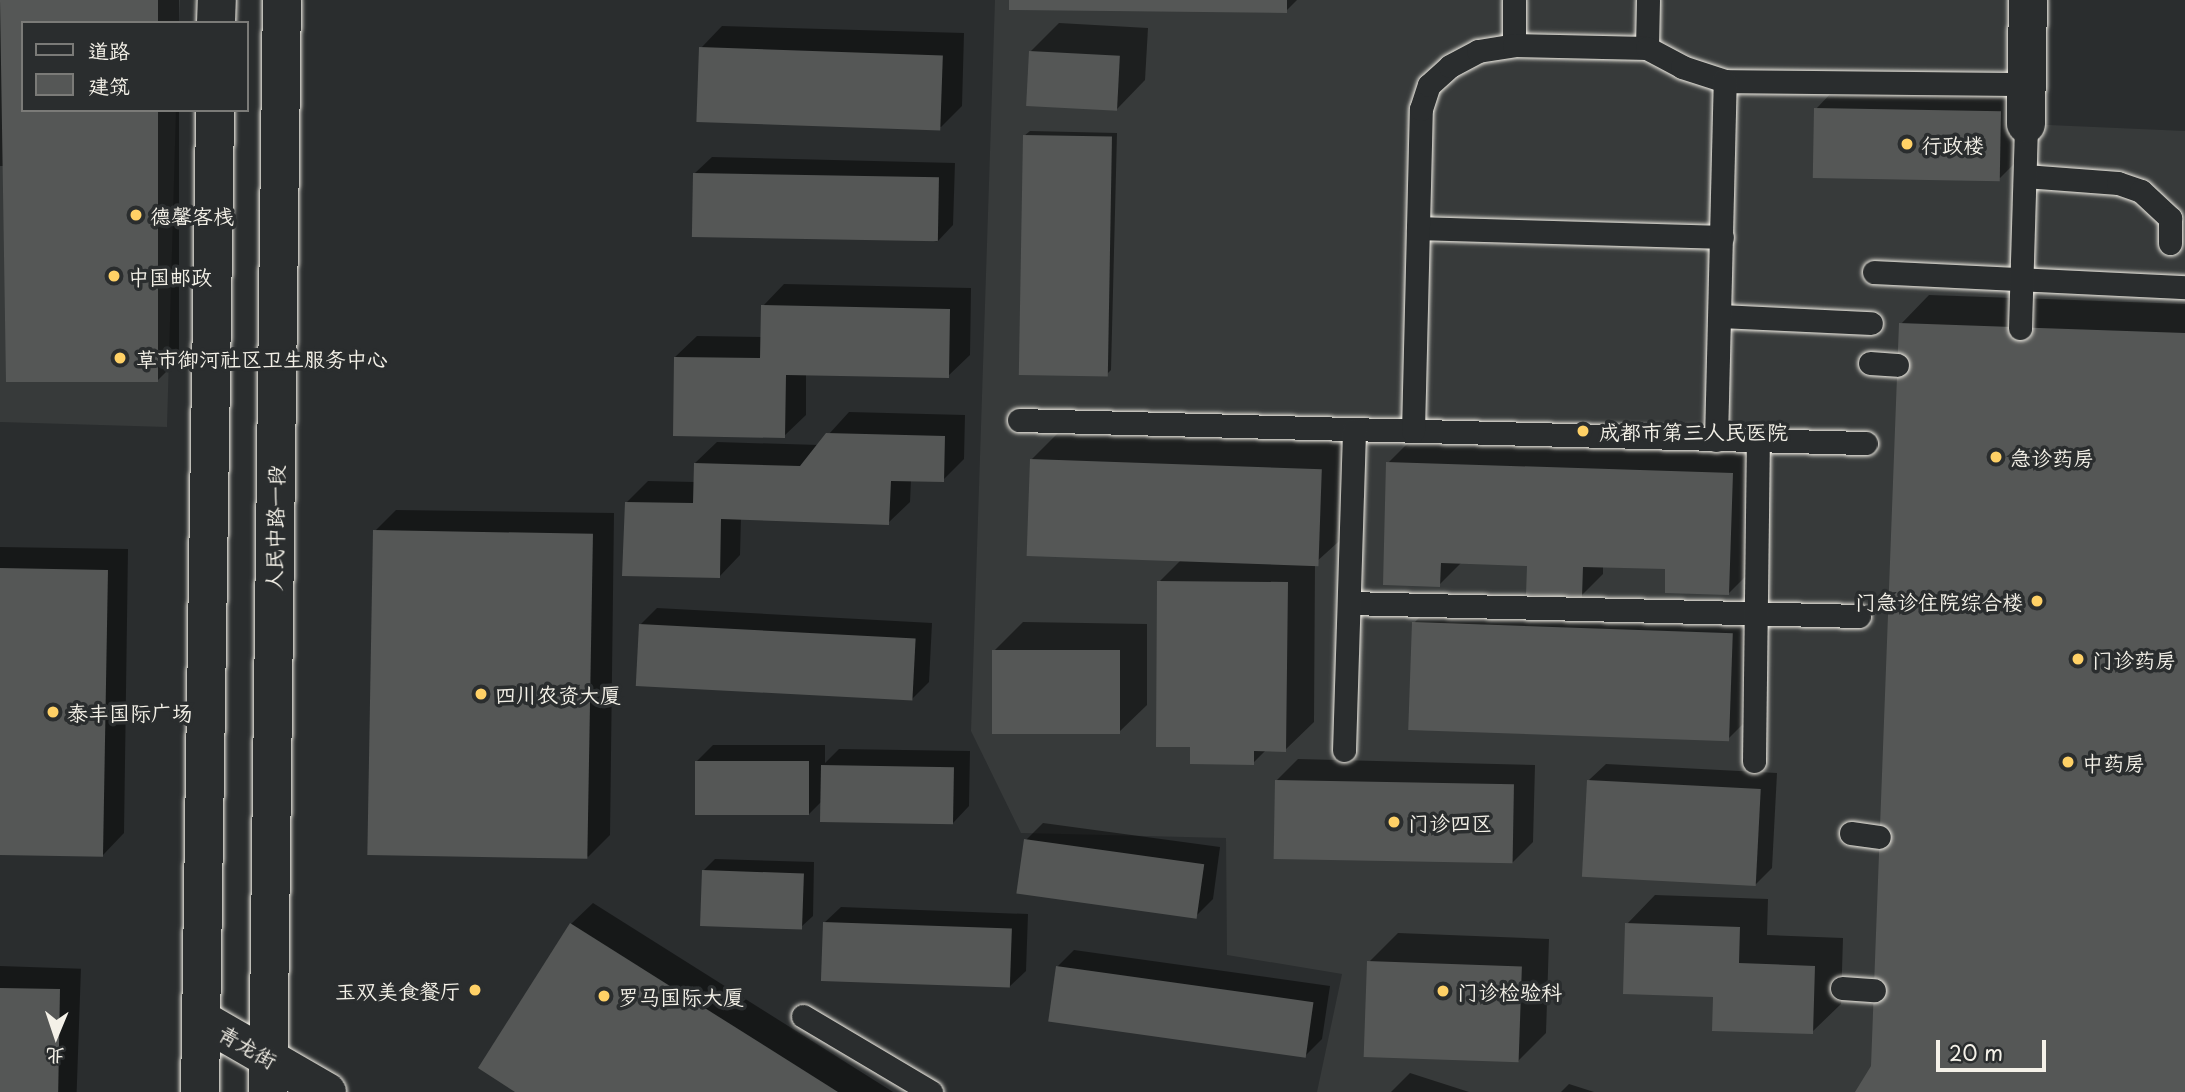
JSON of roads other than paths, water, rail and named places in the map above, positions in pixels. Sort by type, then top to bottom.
[{"type":"main road","points":[[216,0],[216,21]]},
{"type":"main road","name":"人民中路一段","points":[[267,1074],[282,0]]},
{"type":"main road","points":[[2026,124],[2028,0]]},
{"type":"main road","points":[[200,1092],[204,1021],[215,112]]},
{"type":"main road","name":"青龙街","points":[[204,1021],[267,1074],[327,1092]]},
{"type":"lane","points":[[1514,0],[1514,45]]},
{"type":"lane","points":[[1647,48],[1648,0]]},
{"type":"lane","points":[[1413,431],[1421,109],[1429,85],[1450,66],[1478,51],[1514,45],[1647,48],[1682,67],[1725,81],[2026,83]]},
{"type":"lane","points":[[1716,440],[1725,81]]},
{"type":"lane","points":[[2020,328],[2026,124]]},
{"type":"lane","points":[[2025,176],[2118,183],[2141,191],[2169,218],[2170,243]]},
{"type":"lane","points":[[1418,228],[1722,237]]},
{"type":"lane","points":[[1874,272],[2185,287]]},
{"type":"lane","points":[[1720,316],[1871,323]]},
{"type":"lane","points":[[1870,363],[1897,365]]},
{"type":"lane","points":[[1019,421],[1866,443]]},
{"type":"lane","points":[[1344,750],[1354,430]]},
{"type":"lane","points":[[1754,761],[1758,441]]},
{"type":"lane","points":[[1349,603],[1859,616]]},
{"type":"lane","points":[[1851,833],[1879,836]]},
{"type":"lane","points":[[1842,988],[1874,990]]},
{"type":"lane","points":[[803,1016],[931,1092]]},
{"type":"place","name":"行政楼","points":[[1907,144]]},
{"type":"place","name":"德馨客栈","points":[[136,215]]},
{"type":"place","name":"中国邮政","points":[[114,276]]},
{"type":"place","name":"草市御河社区卫生服务中心","points":[[120,358]]},
{"type":"place","name":"成都市第三人民医院","points":[[1583,431]]},
{"type":"place","name":"急诊药房","points":[[1996,457]]},
{"type":"place","name":"门急诊住院综合楼","points":[[2037,601]]},
{"type":"place","name":"门诊药房","points":[[2078,659]]},
{"type":"place","name":"四川农资大厦","points":[[481,694]]},
{"type":"place","name":"泰丰国际广场","points":[[53,712]]},
{"type":"place","name":"中药房","points":[[2068,762]]},
{"type":"place","name":"门诊四区","points":[[1394,822]]},
{"type":"place","name":"玉双美食餐厅","points":[[475,990]]},
{"type":"place","name":"门诊检验科","points":[[1443,991]]},
{"type":"place","name":"罗马国际大厦","points":[[604,996]]}]
